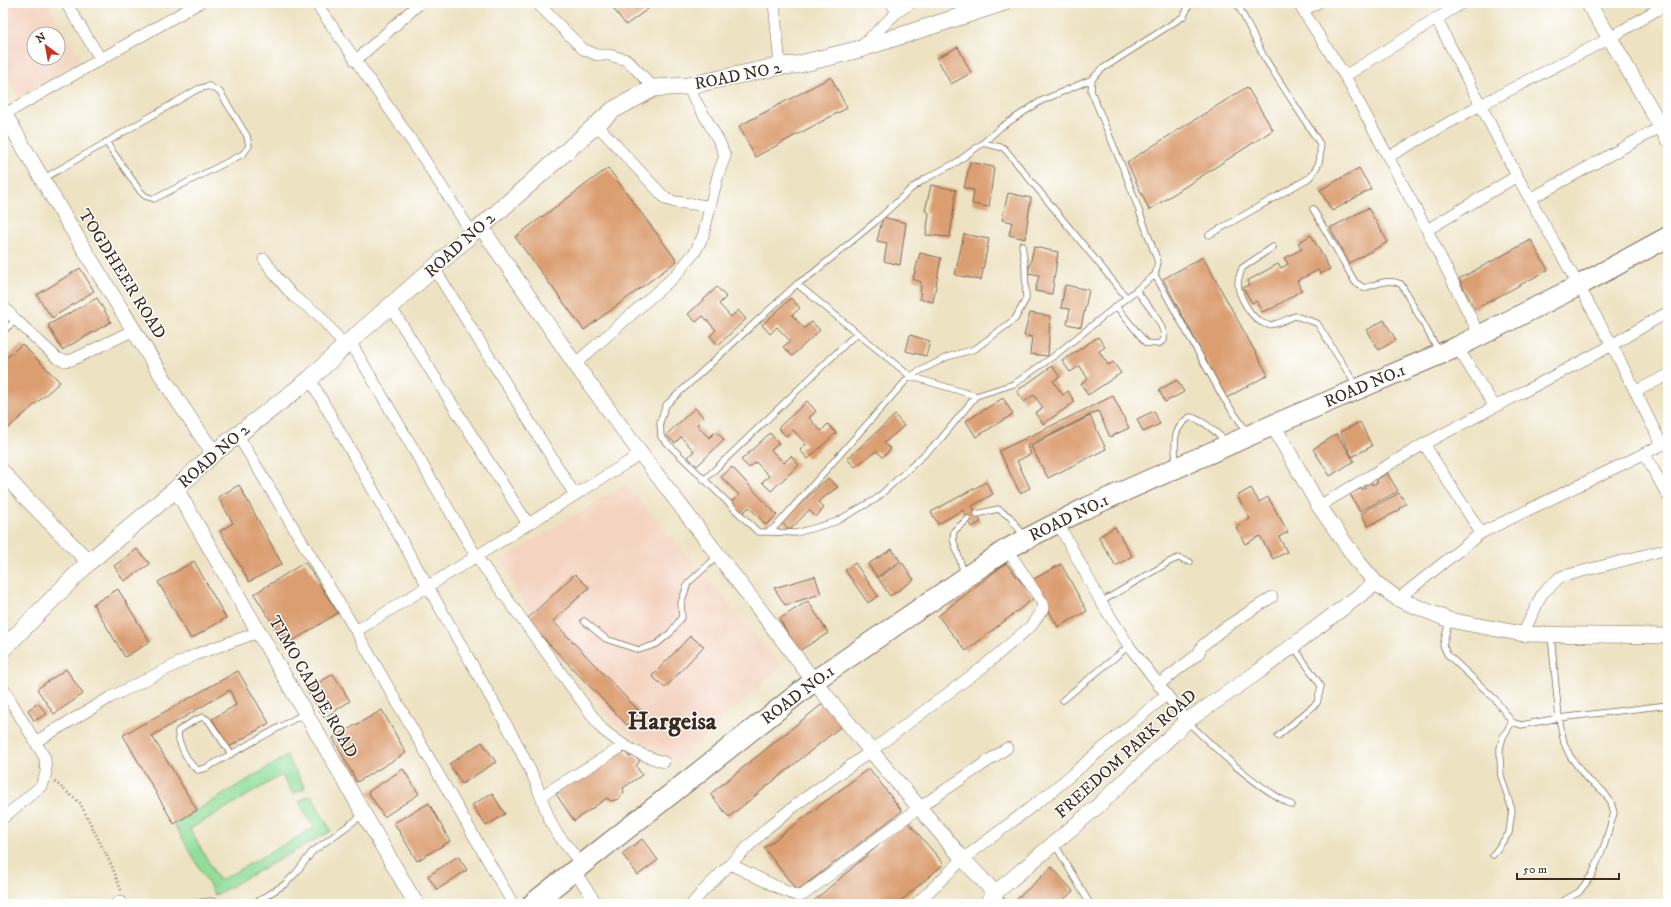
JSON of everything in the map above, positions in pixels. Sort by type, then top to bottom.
[{"type":"highway","name":"ROAD NO.1","points":[[532,904],[814,681],[1007,549],[1084,509],[1250,435],[1480,336],[1578,286],[1668,237]]},
{"type":"main road","name":"ROAD NO 2","points":[[3,649],[89,562],[176,489],[214,453],[310,379],[347,343],[596,124],[614,110],[654,88],[687,86],[780,66],[796,65],[860,49],[1002,3]]},
{"type":"street","points":[[66,3],[100,58]]},
{"type":"street","points":[[4,112],[198,3]]},
{"type":"street","points":[[316,3],[420,153],[641,454],[814,681],[871,751],[963,859],[990,898]]},
{"type":"street","points":[[355,61],[420,3]]},
{"type":"street","points":[[536,3],[583,49],[597,55],[609,55],[627,60],[654,88]]},
{"type":"street","points":[[774,3],[780,66]]},
{"type":"street","points":[[860,49],[894,7],[911,3]]},
{"type":"street","points":[[1317,3],[1300,7],[1345,76],[1427,230],[1480,336]]},
{"type":"street","points":[[1345,76],[1462,3]]},
{"type":"street","points":[[1530,198],[1666,129],[1588,3]]},
{"type":"street","points":[[1388,158],[1480,106],[1610,38],[1668,3]]},
{"type":"street","points":[[1398,600],[1481,533],[1665,444],[1612,344],[1517,176],[1436,18]]},
{"type":"street","points":[[575,364],[675,276],[698,246],[703,236],[718,175],[725,156],[719,142],[687,86]]},
{"type":"street","name":"TOGDHEER ROAD","points":[[4,112],[42,180],[134,330],[188,417],[214,453]]},
{"type":"street","points":[[596,124],[666,199],[675,202],[710,206]]},
{"type":"street","points":[[1427,230],[1517,176]]},
{"type":"street","points":[[264,259],[293,296],[319,315],[347,343],[476,556],[602,729],[623,746],[640,755],[664,762]]},
{"type":"street","points":[[434,268],[575,495]]},
{"type":"street","points":[[3,306],[57,358],[65,361],[72,360],[134,330]]},
{"type":"street","points":[[390,306],[528,524]]},
{"type":"street","points":[[1319,506],[1424,444],[1612,344],[1668,312]]},
{"type":"street","points":[[1448,351],[1495,407]]},
{"type":"street","points":[[1636,391],[1668,375]]},
{"type":"street","points":[[310,379],[515,740],[534,778],[550,822],[597,904]]},
{"type":"street","points":[[1273,425],[1319,506],[1359,564],[1376,583],[1398,600],[1450,620],[1523,634],[1668,636]]},
{"type":"street","points":[[237,434],[356,631],[514,904]]},
{"type":"street","points":[[1424,444],[1481,533]]},
{"type":"street","points":[[356,631],[428,588],[476,556],[641,454]]},
{"type":"street","points":[[1644,454],[1668,496]]},
{"type":"street","points":[[3,472],[18,490],[89,562]]},
{"type":"street","name":"TIMO CADDE ROAD","points":[[176,489],[416,904]]},
{"type":"street","points":[[1058,523],[1100,602],[1129,646],[1187,721]]},
{"type":"street","points":[[692,904],[767,828],[801,801],[871,751],[983,667],[1031,626],[1043,609],[1042,602],[1007,549]]},
{"type":"street","points":[[1523,634],[1542,594],[1560,578],[1668,549]]},
{"type":"street","name":"FREEDOM PARK ROAD","points":[[990,898],[1098,806],[1187,721],[1258,672],[1376,583]]},
{"type":"street","points":[[1158,685],[1198,654],[1202,646],[1223,629],[1272,597]]},
{"type":"street","points":[[36,742],[109,698],[197,654],[259,632]]},
{"type":"street","points":[[3,688],[45,758],[46,773],[41,786],[3,818]]},
{"type":"street","points":[[916,904],[963,859],[1051,792],[1166,695]]},
{"type":"street","points":[[541,796],[623,746]]},
{"type":"street","points":[[730,864],[783,890],[798,896],[804,895],[920,807],[1007,748]]},
{"type":"lane","points":[[1092,80],[1091,91],[1127,178],[1158,262],[1155,275],[1054,356],[1014,384],[976,396],[940,440],[876,499],[836,522],[796,533],[758,532],[661,437],[660,422],[666,405],[796,284],[812,274],[875,222],[912,188],[925,179],[957,162],[983,143],[1001,127],[1041,101],[1092,80],[1102,69],[1184,16],[1190,3]]},
{"type":"lane","points":[[1209,235],[1309,178],[1318,167],[1321,156],[1320,144],[1264,57],[1237,3]]},
{"type":"lane","points":[[42,180],[106,142],[198,89],[209,86],[220,92],[247,136],[249,146],[243,154],[154,199],[145,196],[140,191],[106,142]]},
{"type":"lane","points":[[983,143],[1004,148],[1126,298]]},
{"type":"lane","points":[[1313,209],[1355,282],[1364,288],[1388,281],[1394,281],[1401,284],[1448,351]]},
{"type":"lane","points":[[768,532],[776,526],[910,376],[947,357],[975,350],[1015,319],[1026,299],[1025,266],[1022,245]]},
{"type":"lane","points":[[1274,246],[1242,268],[1238,282],[1240,296],[1253,316],[1265,324],[1277,323],[1295,316],[1317,323],[1358,389]]},
{"type":"lane","points":[[1155,275],[1224,399],[1250,435]]},
{"type":"lane","points":[[796,284],[910,376],[976,396]]},
{"type":"lane","points":[[1116,306],[1146,343],[1158,344],[1164,340],[1165,335],[1162,326],[1136,290]]},
{"type":"lane","points":[[3,331],[16,320]]},
{"type":"lane","points":[[704,480],[857,333]]},
{"type":"lane","points":[[1176,468],[1175,440],[1177,429],[1181,423],[1190,417],[1196,418],[1205,423],[1230,444]]},
{"type":"lane","points":[[977,514],[998,509],[1010,517],[1026,539]]},
{"type":"lane","points":[[965,578],[953,539],[954,531],[968,519]]},
{"type":"lane","points":[[584,621],[606,639],[632,648],[639,650],[657,644],[670,633],[682,617],[680,603],[688,584],[719,556]]},
{"type":"lane","points":[[1100,602],[1171,561],[1178,558],[1190,562]]},
{"type":"lane","points":[[1450,620],[1443,645],[1446,654],[1495,699],[1512,722],[1521,725],[1559,718],[1668,705]]},
{"type":"lane","points":[[1551,634],[1559,718],[1564,743],[1570,756],[1586,778],[1603,790],[1611,802],[1614,813],[1604,846],[1592,875],[1578,892],[1558,904]]},
{"type":"lane","points":[[1278,736],[1317,703],[1321,686],[1292,645]]},
{"type":"lane","points":[[1063,700],[1129,646]]},
{"type":"lane","points":[[231,754],[208,720],[203,717],[195,720],[178,731],[178,738],[182,747],[194,768],[198,770],[206,768],[305,713]]},
{"type":"lane","points":[[1187,721],[1214,747],[1259,784],[1277,797],[1292,805]]},
{"type":"lane","points":[[1493,855],[1508,833],[1512,810],[1501,776],[1500,748],[1512,722]]},
{"type":"lane","points":[[254,904],[285,884],[296,873],[312,852],[364,814]]},
{"type":"lane","points":[[1054,843],[1090,904]]},
{"type":"lane","points":[[990,898],[1005,904]]},
{"type":"lane","points":[[190,904],[210,901],[225,904]]},
{"type":"path","points":[[46,773],[80,803],[112,866],[122,892],[118,902]]},
{"type":"shaded area","points":[[16,3],[47,3],[61,26],[26,26],[26,66],[66,66],[66,34],[81,59],[19,97],[3,71],[3,11]]},
{"type":"shaded area","points":[[626,484],[782,666],[676,762],[615,725],[514,588],[502,560]]},
{"type":"green space","points":[[287,756],[305,788],[293,794],[282,775],[190,829],[219,881],[314,828],[299,802],[311,795],[331,831],[215,895],[174,824]]},
{"type":"building","points":[[609,3],[627,3],[628,5],[630,3],[656,3],[626,25]]},
{"type":"building","points":[[958,47],[971,73],[951,84],[937,58]]},
{"type":"building","points":[[831,77],[847,108],[755,157],[739,126]]},
{"type":"building","points":[[1247,87],[1273,130],[1149,210],[1127,162]]},
{"type":"building","points":[[970,162],[994,167],[989,207],[972,204],[974,190],[964,188]]},
{"type":"building","points":[[608,168],[677,261],[584,330],[515,237]]},
{"type":"building","points":[[1359,168],[1371,189],[1332,211],[1320,190]]},
{"type":"building","points":[[931,185],[956,190],[950,237],[926,235],[929,213],[925,211]]},
{"type":"building","points":[[1008,193],[1031,198],[1025,239],[1009,235],[1012,222],[1002,220]]},
{"type":"building","points":[[1368,208],[1388,242],[1349,263],[1330,228]]},
{"type":"building","points":[[883,217],[906,223],[900,265],[884,261],[887,243],[877,241]]},
{"type":"building","points":[[964,234],[989,239],[981,280],[955,275]]},
{"type":"building","points":[[1311,235],[1330,269],[1320,274],[1318,270],[1297,281],[1302,290],[1273,308],[1262,312],[1256,301],[1252,303],[1243,288],[1249,285],[1247,281],[1278,264],[1281,268],[1288,264],[1284,258],[1302,249],[1298,243]]},
{"type":"building","points":[[1531,240],[1548,270],[1475,309],[1459,279]]},
{"type":"building","points":[[1034,247],[1058,252],[1052,294],[1035,291],[1039,275],[1028,273]]},
{"type":"building","points":[[920,253],[941,258],[933,302],[920,299],[921,282],[913,279]]},
{"type":"building","points":[[1203,257],[1268,375],[1226,398],[1163,279]]},
{"type":"building","points":[[80,268],[94,291],[52,318],[37,295]]},
{"type":"building","points":[[1065,285],[1089,290],[1081,327],[1067,324],[1070,309],[1061,308]]},
{"type":"building","points":[[717,287],[726,297],[719,304],[731,317],[738,310],[746,319],[718,345],[710,336],[716,330],[703,316],[696,322],[688,314]]},
{"type":"building","points":[[97,298],[111,322],[62,350],[48,325]]},
{"type":"building","points":[[791,298],[800,308],[792,315],[804,328],[812,322],[820,330],[792,356],[783,347],[790,341],[777,327],[770,334],[762,325]]},
{"type":"building","points":[[1030,313],[1050,316],[1048,356],[1030,354],[1032,337],[1024,336]]},
{"type":"building","points":[[1384,320],[1396,340],[1379,350],[1367,330]]},
{"type":"building","points":[[910,335],[930,341],[926,356],[906,351]]},
{"type":"building","points":[[1098,337],[1105,347],[1099,351],[1108,365],[1113,362],[1121,373],[1088,395],[1081,384],[1088,379],[1080,366],[1070,372],[1062,361]]},
{"type":"building","points":[[22,344],[60,382],[3,433],[3,361]]},
{"type":"building","points":[[1052,366],[1060,377],[1053,381],[1063,395],[1068,391],[1075,402],[1043,424],[1035,413],[1043,408],[1034,395],[1024,402],[1017,391]]},
{"type":"building","points":[[1177,380],[1184,392],[1165,402],[1159,390]]},
{"type":"building","points":[[1113,396],[1129,428],[1110,437],[1098,411],[1027,446],[1031,454],[1017,461],[1030,488],[1020,493],[999,451]]},
{"type":"building","points":[[1003,398],[1013,414],[976,437],[966,421]]},
{"type":"building","points":[[807,401],[816,411],[809,418],[821,431],[828,424],[836,433],[808,459],[800,450],[806,444],[793,430],[786,436],[778,428]]},
{"type":"building","points":[[695,408],[704,418],[697,425],[709,438],[716,431],[724,440],[697,466],[688,457],[694,451],[681,437],[675,443],[666,435]]},
{"type":"building","points":[[1154,411],[1160,424],[1143,432],[1137,419]]},
{"type":"building","points":[[895,415],[904,426],[884,443],[891,449],[883,457],[876,451],[855,467],[847,459]]},
{"type":"building","points":[[1090,416],[1106,449],[1048,478],[1031,446]]},
{"type":"building","points":[[1360,422],[1372,446],[1352,457],[1340,432]]},
{"type":"building","points":[[770,433],[779,443],[771,450],[784,463],[791,456],[799,465],[771,491],[762,482],[769,476],[756,462],[749,468],[741,460]]},
{"type":"building","points":[[1337,434],[1354,461],[1330,476],[1313,449]]},
{"type":"building","points":[[732,467],[777,515],[766,525],[749,507],[742,514],[731,502],[739,495],[721,477]]},
{"type":"building","points":[[1387,473],[1398,491],[1360,512],[1350,494],[1362,488],[1363,490],[1366,488],[1364,486],[1371,482],[1372,485],[1378,482],[1376,480]]},
{"type":"building","points":[[828,478],[838,487],[818,502],[824,508],[816,517],[809,510],[790,530],[781,522]]},
{"type":"building","points":[[986,482],[993,494],[972,506],[981,522],[972,527],[963,510],[938,524],[931,512]]},
{"type":"building","points":[[239,485],[282,564],[249,582],[220,531],[233,523],[218,497]]},
{"type":"building","points":[[1251,488],[1259,502],[1268,497],[1288,532],[1279,537],[1287,552],[1273,559],[1260,536],[1245,544],[1236,527],[1250,519],[1237,496]]},
{"type":"building","points":[[1399,493],[1406,504],[1399,508],[1400,510],[1368,526],[1361,514]]},
{"type":"building","points":[[1115,527],[1132,556],[1116,566],[1098,537]]},
{"type":"building","points":[[137,549],[150,564],[124,581],[114,566]]},
{"type":"building","points":[[892,549],[900,561],[877,577],[868,564]]},
{"type":"building","points":[[194,561],[226,618],[191,639],[158,582]]},
{"type":"building","points":[[305,562],[338,613],[286,645],[254,594]]},
{"type":"building","points":[[902,562],[914,580],[890,596],[878,578]]},
{"type":"building","points":[[855,563],[878,596],[868,603],[845,570]]},
{"type":"building","points":[[1006,563],[1034,598],[966,651],[938,616]]},
{"type":"building","points":[[1061,564],[1087,611],[1058,627],[1032,580]]},
{"type":"building","points":[[575,574],[589,588],[553,621],[640,712],[627,725],[526,620]]},
{"type":"building","points":[[815,576],[821,594],[785,605],[774,588]]},
{"type":"building","points":[[118,589],[150,642],[125,657],[93,604]]},
{"type":"building","points":[[808,601],[828,633],[799,651],[779,619]]},
{"type":"building","points":[[690,636],[704,646],[665,688],[652,676]]},
{"type":"building","points":[[66,669],[83,694],[54,714],[37,689]]},
{"type":"building","points":[[238,671],[269,723],[229,747],[212,719],[236,705],[230,690],[152,736],[197,810],[174,824],[123,735]]},
{"type":"building","points":[[333,674],[350,701],[324,718],[307,690]]},
{"type":"building","points":[[826,701],[844,724],[729,817],[710,794]]},
{"type":"building","points":[[38,703],[47,714],[34,721],[28,710]]},
{"type":"building","points":[[382,710],[406,753],[357,782],[333,738]]},
{"type":"building","points":[[482,742],[496,762],[462,784],[449,764]]},
{"type":"building","points":[[623,748],[629,757],[634,755],[639,759],[636,766],[642,775],[623,788],[624,792],[619,799],[611,801],[607,798],[574,821],[556,794]]},
{"type":"building","points":[[869,768],[902,811],[797,891],[764,848]]},
{"type":"building","points":[[403,769],[419,794],[384,817],[368,792]]},
{"type":"building","points":[[492,793],[505,814],[486,826],[472,805]]},
{"type":"building","points":[[429,803],[450,841],[417,861],[394,823]]},
{"type":"building","points":[[907,821],[944,864],[897,904],[810,904]]},
{"type":"building","points":[[642,839],[658,860],[638,875],[622,854]]},
{"type":"building","points":[[458,856],[467,870],[437,890],[428,876]]},
{"type":"building","points":[[1052,867],[1073,891],[1059,904],[1020,904],[1016,900]]},
{"type":"district","name":"Hargeisa","points":[[672,721]]}]
